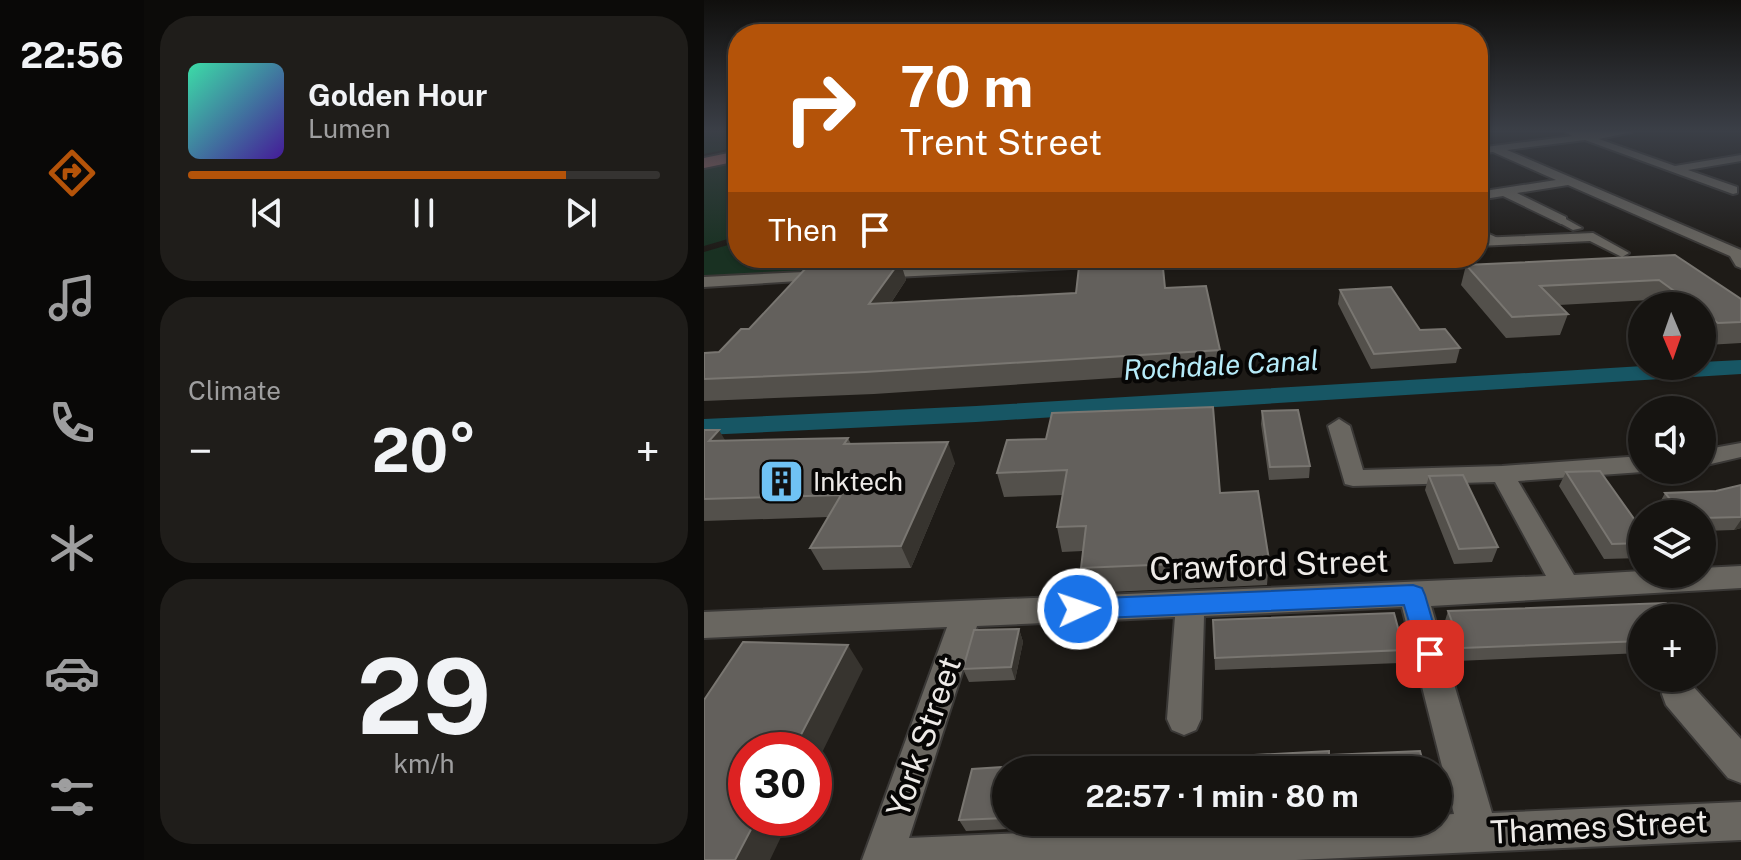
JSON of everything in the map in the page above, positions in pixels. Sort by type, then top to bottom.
[{"type":"street","points":[[1549,172],[1739,257]]},
{"type":"street","points":[[1683,172],[1733,190]]},
{"type":"street","points":[[1488,195],[1570,181]]},
{"type":"street","points":[[1505,192],[1622,253]]},
{"type":"street","points":[[1488,237],[1496,241]]},
{"type":"street","points":[[1488,241],[1593,237]]},
{"type":"street","points":[[704,282],[966,268]]},
{"type":"street","points":[[1339,426],[1353,478],[1502,474],[1628,465]]},
{"type":"street","points":[[1716,455],[1741,450]]},
{"type":"street","points":[[1502,474],[1567,588]]},
{"type":"street","name":"Crawford Street","points":[[704,625],[1567,588],[1741,577]]},
{"type":"street","points":[[1413,595],[1478,832]]},
{"type":"street","points":[[1184,719],[1190,604]]},
{"type":"street","name":"York Street","points":[[882,859],[966,614]]},
{"type":"street","points":[[1678,694],[1741,765]]},
{"type":"street","name":"Thames Street","points":[[882,859],[1741,821]]},
{"type":"green space","points":[[704,172],[728,172],[728,239],[704,246]]},
{"type":"green space","points":[[728,245],[728,268],[836,268],[704,276],[704,252]]},
{"type":"building","points":[[1675,255],[1741,299],[1741,322],[1716,322],[1716,292],[1676,292],[1659,280],[1540,286],[1568,314],[1512,317],[1469,268],[1488,268],[1488,264]]},
{"type":"building","points":[[806,268],[895,268],[869,304],[1076,293],[1079,268],[1163,268],[1165,288],[1206,286],[1220,350],[704,379],[704,353],[719,352],[741,329],[749,329]]},
{"type":"building","points":[[1391,287],[1420,330],[1445,329],[1460,348],[1374,354],[1340,290]]},
{"type":"building","points":[[1213,407],[1220,493],[1258,491],[1269,560],[1081,568],[1086,526],[1057,527],[1067,470],[997,473],[1007,440],[1046,439],[1052,413]]},
{"type":"building","points":[[1298,410],[1310,466],[1270,467],[1262,411]]},
{"type":"building","points":[[704,430],[719,430],[709,441],[848,438],[844,444],[948,442],[901,546],[810,548],[841,495],[704,499]]},
{"type":"building","points":[[1600,471],[1628,510],[1628,543],[1612,544],[1566,472]]},
{"type":"building","points":[[1463,475],[1498,547],[1459,549],[1429,476]]},
{"type":"building","points":[[1741,485],[1741,517],[1716,518],[1716,500],[1671,500],[1665,493],[1716,491]]},
{"type":"building","points":[[1628,604],[1628,642],[1462,648],[1448,611]]},
{"type":"building","points":[[1394,613],[1404,650],[1215,658],[1213,620]]},
{"type":"building","points":[[1019,629],[1011,667],[963,669],[974,630]]},
{"type":"building","points":[[743,642],[848,645],[802,732],[728,732],[728,836],[748,836],[735,860],[704,860],[704,700]]},
{"type":"building","points":[[1329,751],[1329,755],[1420,751],[1421,756],[1236,756]]},
{"type":"building","points":[[992,768],[992,819],[959,820],[972,769]]},
{"type":"waterway","name":"Rochdale Canal","points":[[704,427],[976,414],[1741,367]]},
{"type":"place","name":"Inktech","points":[[782,482]]},
{"type":"route","points":[[1078,609],[1413,595],[1430,654]]}]
